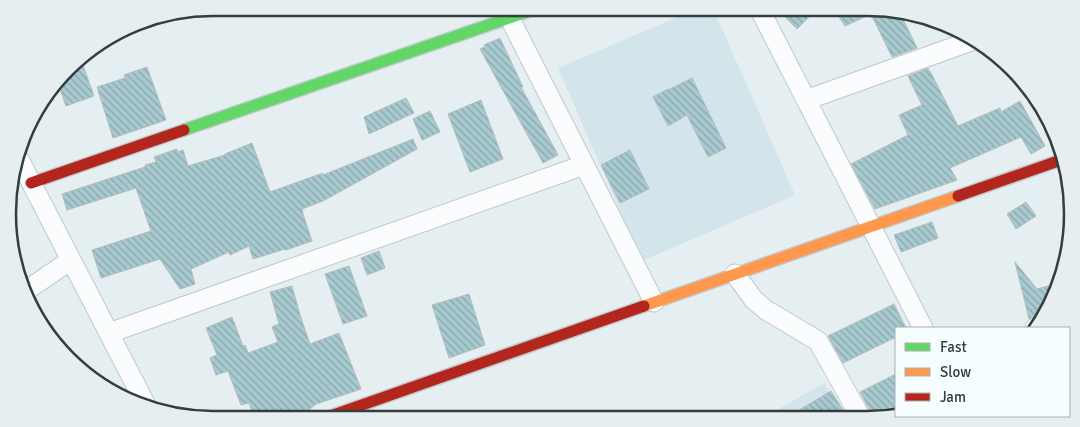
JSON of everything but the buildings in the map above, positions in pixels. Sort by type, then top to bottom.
[{"type":"street","points":[[31,183],[496,16]]},
{"type":"street","points":[[509,16],[654,302]]},
{"type":"street","points":[[763,16],[922,327]]},
{"type":"street","points":[[806,100],[964,43]]},
{"type":"street","points":[[345,411],[1057,161]]},
{"type":"street","points":[[22,165],[142,397]]},
{"type":"street","points":[[109,333],[584,165]]},
{"type":"street","points":[[31,289],[71,260]]},
{"type":"street","points":[[735,274],[754,300],[766,310],[818,340],[857,411]]},
{"type":"shaded area","points":[[679,16],[717,16],[795,195],[642,261],[558,68]]},
{"type":"shaded area","points":[[824,383],[841,411],[775,411]]},
{"type":"traffic: fast","points":[[184,130],[515,16]]},
{"type":"traffic: slow","points":[[644,306],[958,196]]},
{"type":"traffic: jam","points":[[31,183],[184,130]]},
{"type":"traffic: jam","points":[[958,196],[1057,161]]},
{"type":"traffic: jam","points":[[345,411],[644,306]]}]
